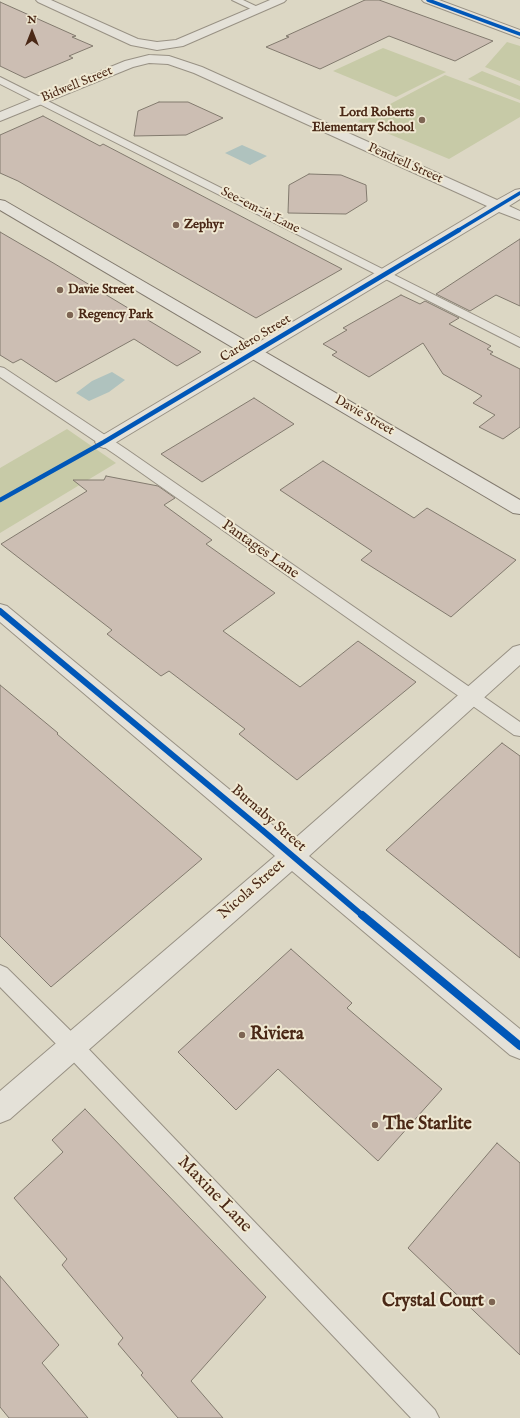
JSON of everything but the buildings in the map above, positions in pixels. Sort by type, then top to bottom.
[{"type":"street","name":"Pendrell Street","points":[[42,0],[520,216]]},
{"type":"street","name":"Bidwell Street","points":[[0,117],[128,64],[142,60],[157,52],[280,0]]},
{"type":"street","points":[[428,0],[520,34]]},
{"type":"street","name":"Cardero Street","points":[[104,442],[386,275],[520,193]]},
{"type":"street","name":"Davie Street","points":[[0,204],[520,508]]},
{"type":"street","name":"Burnaby Street","points":[[0,611],[520,1046]]},
{"type":"street","name":"Nicola Street","points":[[0,1109],[292,856],[520,653]]},
{"type":"lane","points":[[236,0],[258,9]]},
{"type":"lane","name":"See-em-ia Lane","points":[[0,80],[520,343]]},
{"type":"lane","name":"Pantages Lane","points":[[0,371],[520,730]]},
{"type":"lane","name":"Maxine Lane","points":[[0,974],[72,1046],[427,1418]]},
{"type":"green space","points":[[507,42],[520,46],[520,81],[485,67]]},
{"type":"green space","points":[[383,48],[446,72],[396,97],[333,71]]},
{"type":"green space","points":[[482,71],[520,86],[520,100],[468,79]]},
{"type":"green space","points":[[445,75],[520,103],[520,117],[449,159],[358,121]]},
{"type":"green space","points":[[67,429],[116,463],[0,533],[0,468]]},
{"type":"shaded area","points":[[242,145],[267,156],[250,165],[225,153]]},
{"type":"shaded area","points":[[112,372],[125,380],[109,392],[89,401],[76,393],[92,381]]},
{"type":"cycle path","points":[[428,0],[520,34]]},
{"type":"cycle path","points":[[0,500],[104,442],[520,193]]},
{"type":"cycle path","points":[[0,611],[261,829],[320,881],[520,1046]]},
{"type":"place","name":"Lord Roberts Elementary School","points":[[422,120]]},
{"type":"place","name":"Zephyr","points":[[176,225]]},
{"type":"place","name":"Davie Street","points":[[60,290]]},
{"type":"place","name":"Regency Park","points":[[70,315]]},
{"type":"place","name":"Riviera","points":[[242,1035]]},
{"type":"place","name":"The Starlite","points":[[375,1125]]},
{"type":"place","name":"Crystal Court","points":[[492,1302]]}]
